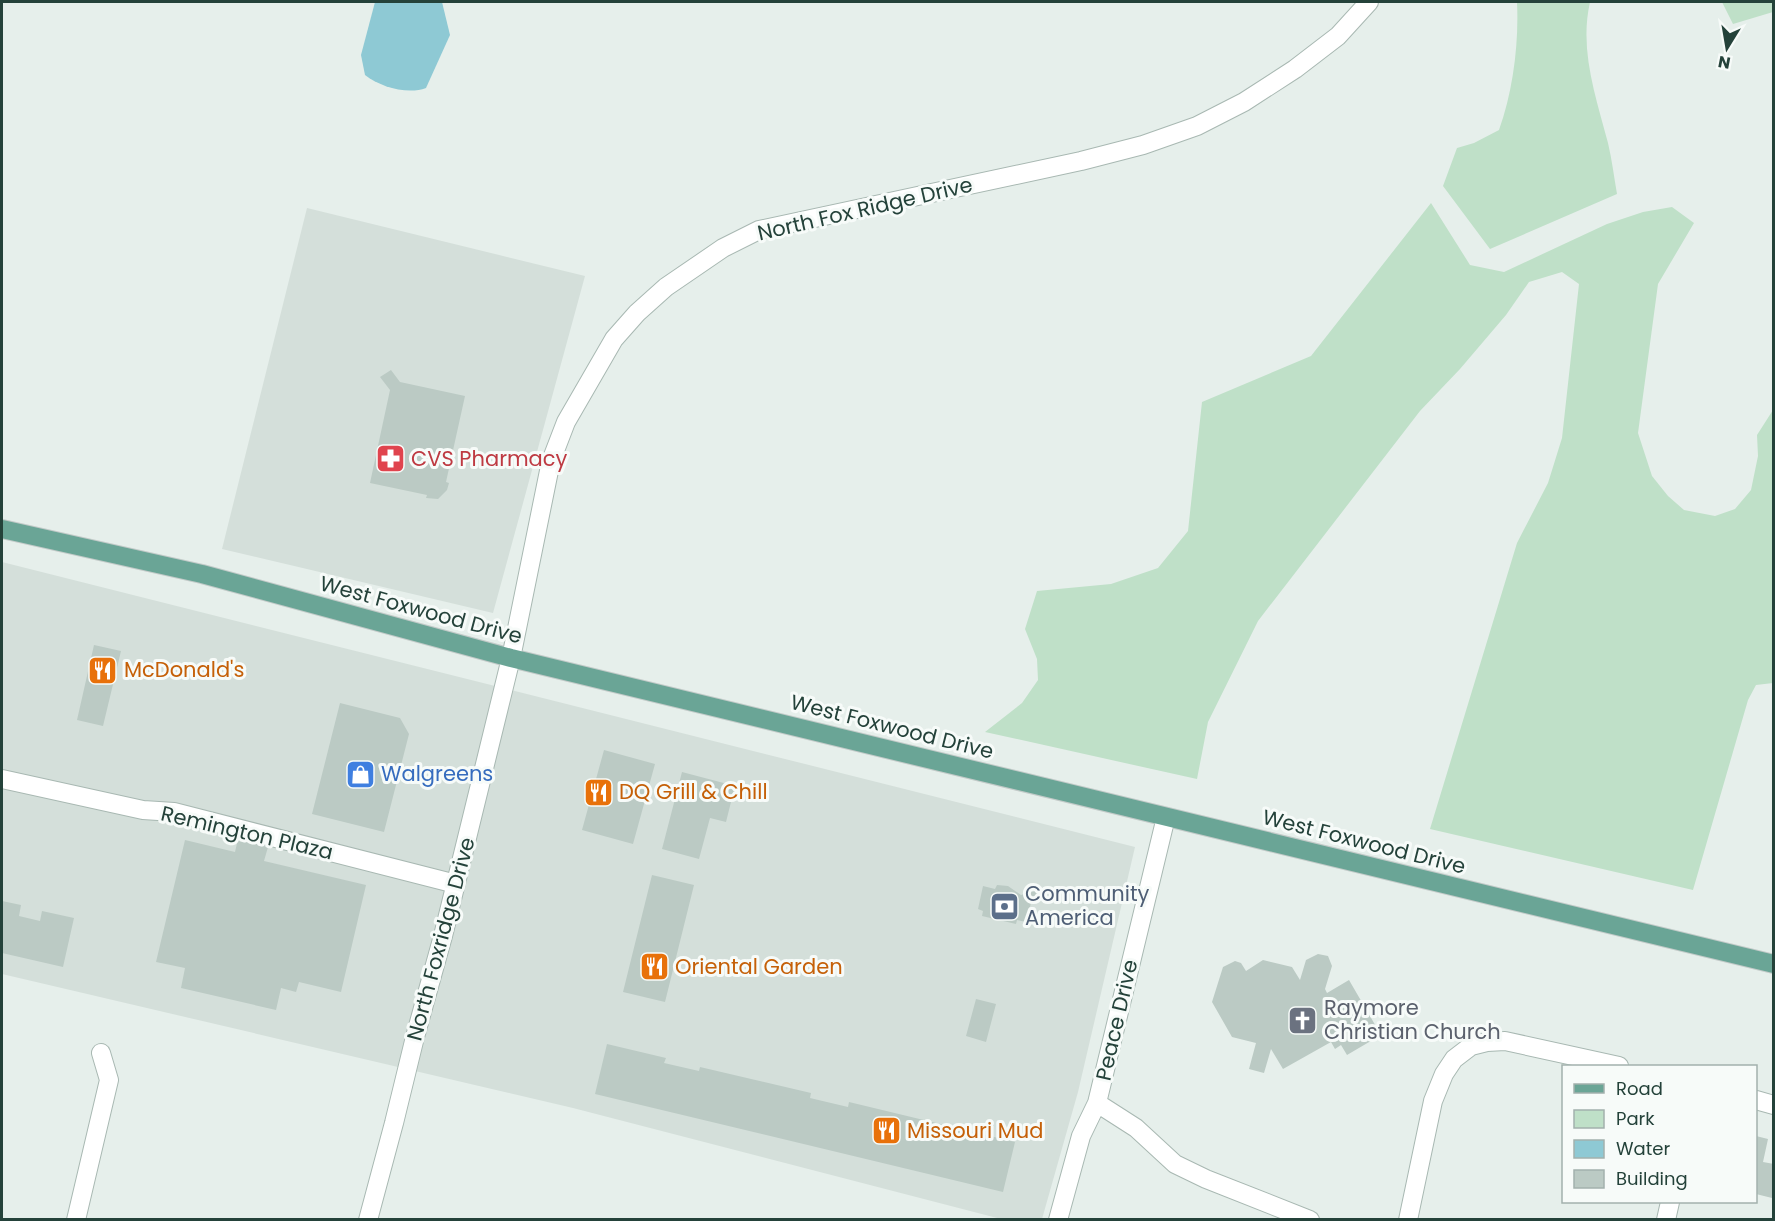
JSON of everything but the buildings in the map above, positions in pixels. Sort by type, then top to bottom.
[{"type":"main road","name":"West Foxwood Drive","points":[[2,529],[202,574],[511,658],[1773,964]]},
{"type":"street","name":"North Fox Ridge Drive","points":[[511,658],[551,461],[566,422],[614,339],[637,313],[666,287],[723,248],[759,230],[1081,161],[1143,145],[1197,126],[1244,102],[1295,69],[1338,36],[1369,2]]},
{"type":"street","name":"North Foxridge Drive","points":[[368,1220],[456,884],[511,658]]},
{"type":"street","name":"Remington Plaza","points":[[2,779],[143,810],[174,812],[456,884]]},
{"type":"street","name":"Peace Drive","points":[[1058,1220],[1081,1136],[1097,1103],[1166,817]]},
{"type":"street","points":[[1408,1220],[1437,1087],[1454,1059],[1471,1046],[1505,1041],[1614,1065]]},
{"type":"street","points":[[76,1220],[109,1080],[101,1053]]},
{"type":"street","points":[[1757,1101],[1773,1105]]},
{"type":"street","points":[[1097,1103],[1136,1128],[1175,1164],[1206,1179],[1310,1220]]},
{"type":"street","points":[[1666,1220],[1670,1203]]},
{"type":"shaded area","points":[[307,208],[585,276],[493,613],[222,549]]},
{"type":"shaded area","points":[[2,562],[1135,847],[1078,1092],[1042,1219],[1001,1219],[573,1108],[2,974]]},
{"type":"green space","points":[[1517,2],[1590,2],[1586,38],[1590,73],[1609,149],[1617,194],[1490,249],[1443,186],[1457,148],[1474,143],[1499,130],[1514,67]]},
{"type":"green space","points":[[1722,2],[1773,2],[1773,12],[1733,24]]},
{"type":"green space","points":[[1431,203],[1470,265],[1504,272],[1607,224],[1643,212],[1672,207],[1694,223],[1658,284],[1638,433],[1652,476],[1668,496],[1684,510],[1715,516],[1735,509],[1751,490],[1758,456],[1757,435],[1773,410],[1773,683],[1756,685],[1748,700],[1693,890],[1430,829],[1517,543],[1548,483],[1562,438],[1579,284],[1562,272],[1529,282],[1506,315],[1420,411],[1258,621],[1208,722],[1197,779],[985,732],[1022,703],[1038,680],[1037,659],[1025,629],[1037,591],[1111,584],[1158,568],[1188,531],[1202,402],[1311,356]]},
{"type":"water","points":[[375,2],[442,2],[450,35],[426,88],[411,91],[394,89],[365,75],[361,55]]},
{"type":"place","name":"CVS Pharmacy","points":[[390,459]]},
{"type":"place","name":"McDonald's","points":[[103,670]]},
{"type":"place","name":"Walgreens","points":[[360,774]]},
{"type":"place","name":"DQ Grill & Chill","points":[[598,792]]},
{"type":"place","name":"Community America","points":[[1004,906]]},
{"type":"place","name":"Oriental Garden","points":[[654,967]]},
{"type":"place","name":"Raymore Christian Church","points":[[1303,1020]]},
{"type":"place","name":"Missouri Mud","points":[[886,1131]]}]
